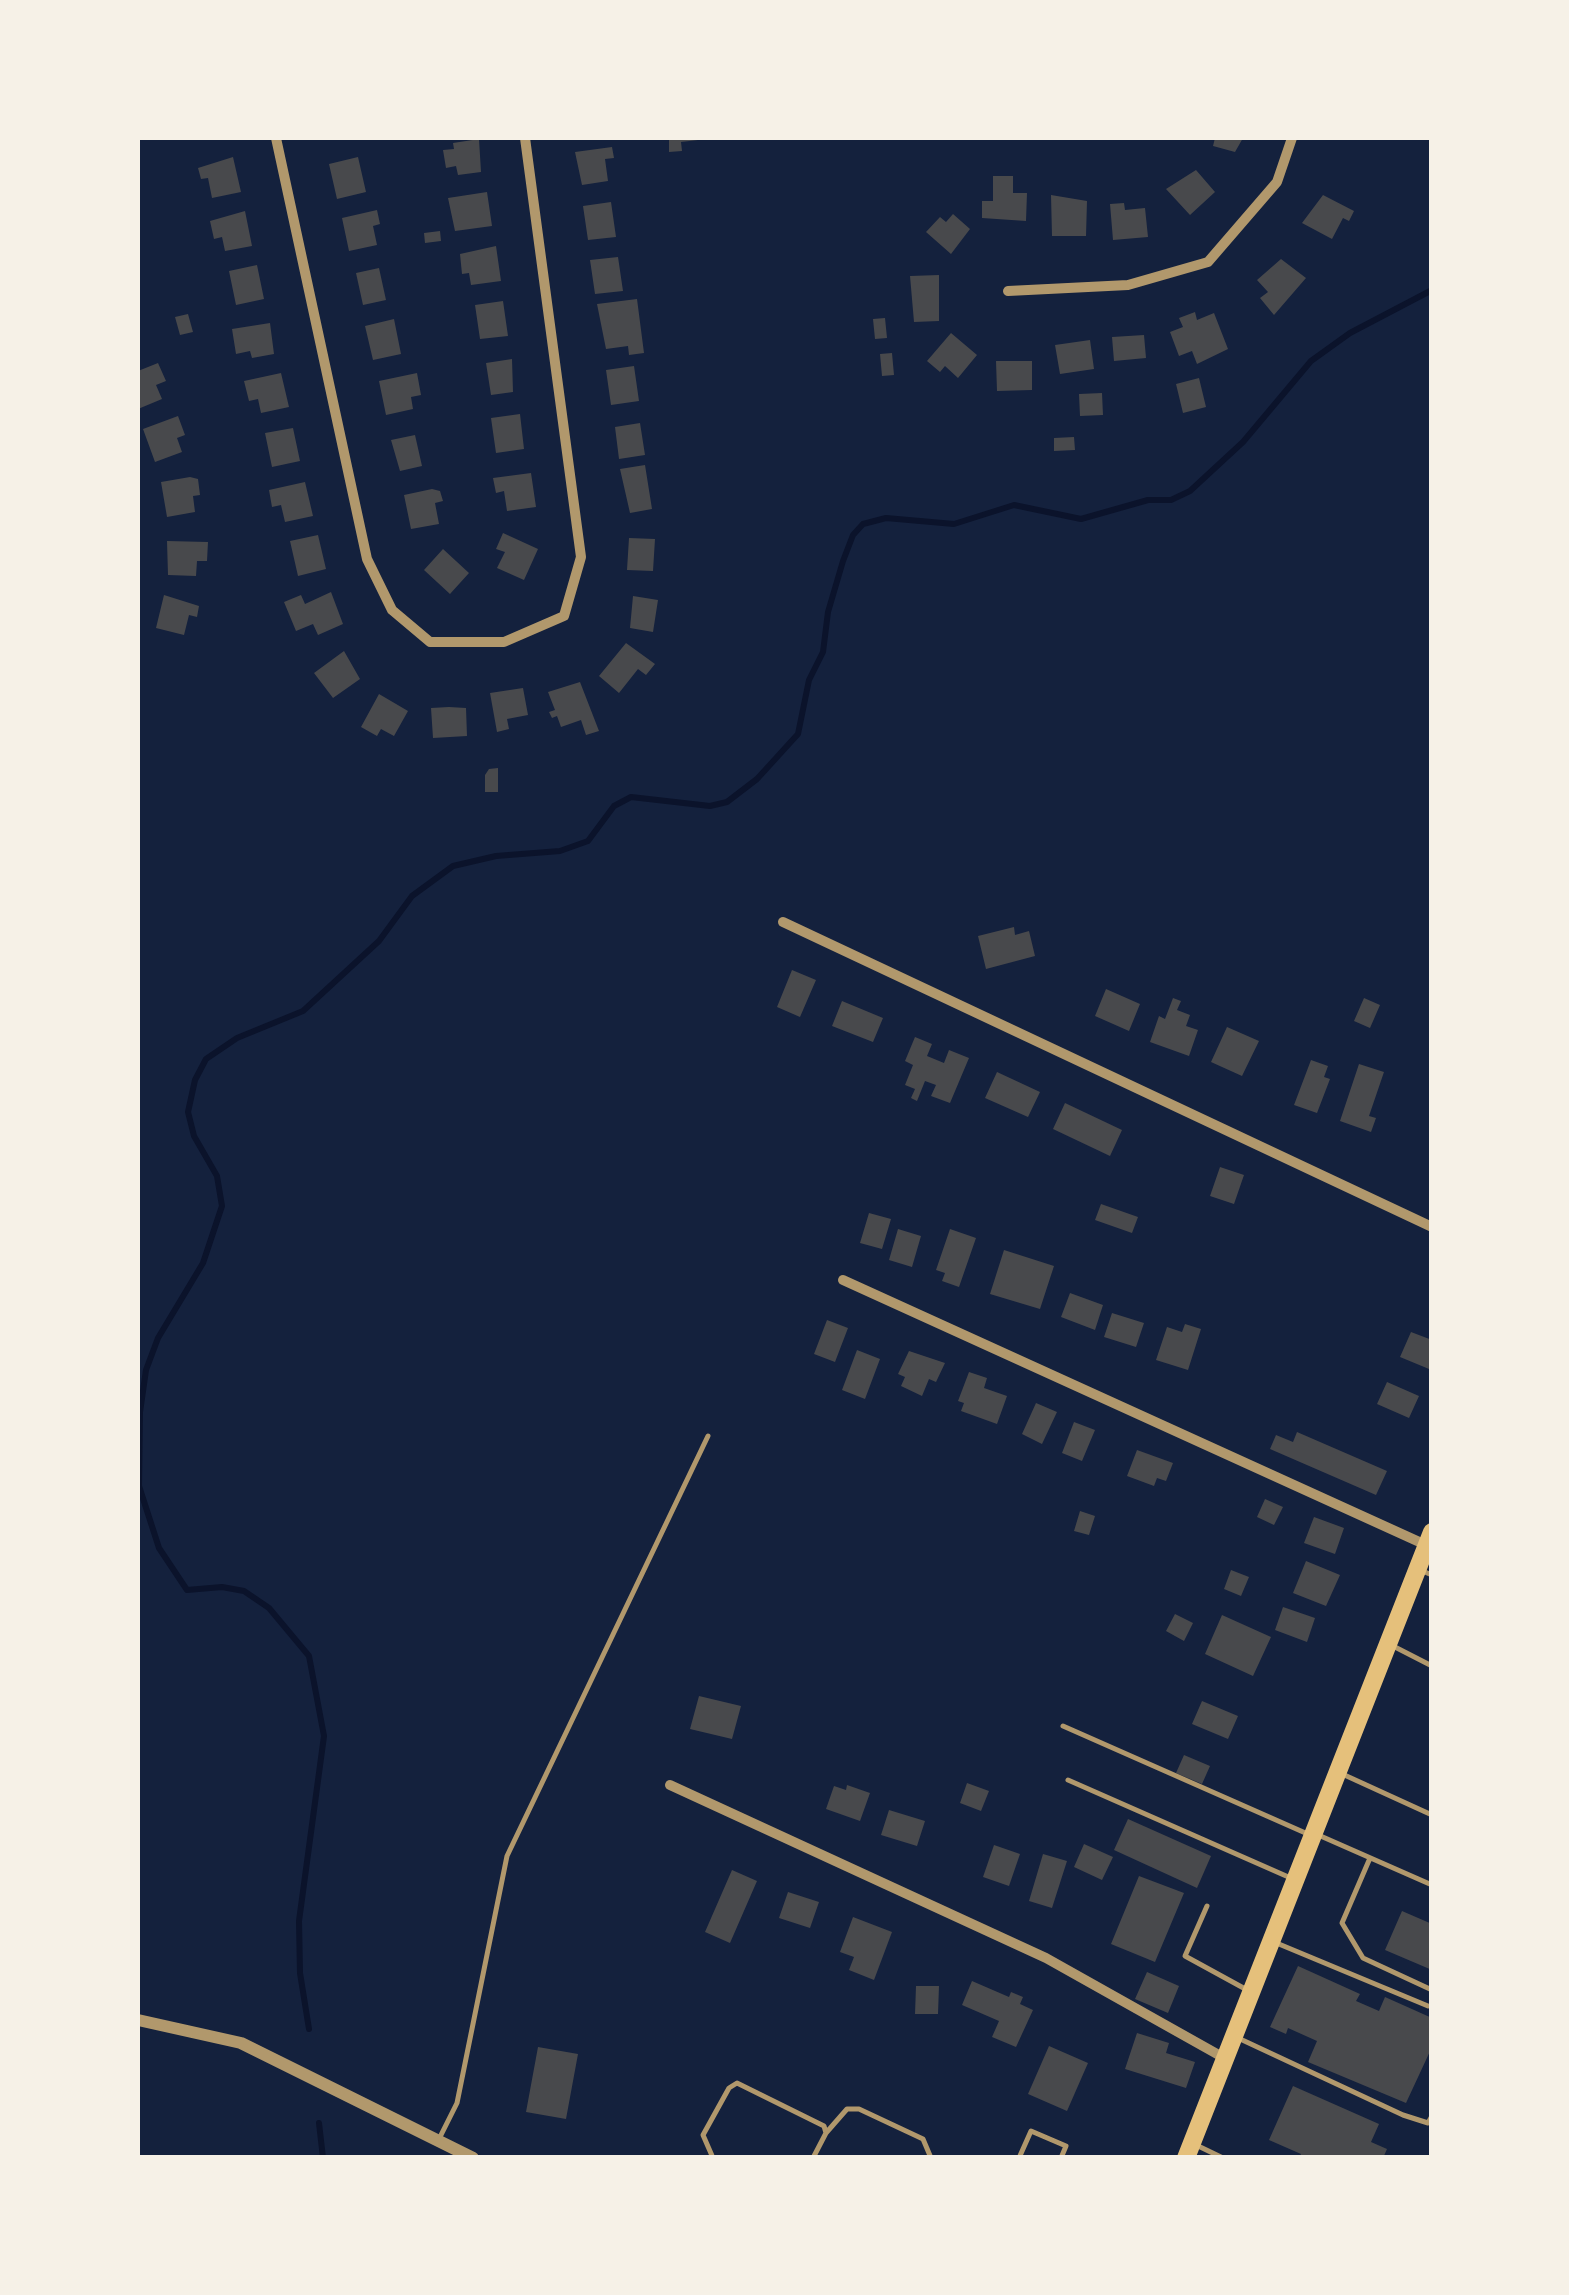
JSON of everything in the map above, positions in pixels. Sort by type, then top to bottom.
[{"type":"main road","points":[[1189,2150],[1388,1644],[1424,1572],[1429,1539]]},
{"type":"street","points":[[276,138],[367,558],[392,610],[430,642],[504,642],[564,616],[581,557],[525,138]]},
{"type":"street","points":[[1008,291],[1128,286],[1208,262],[1277,182],[1292,138]]},
{"type":"street","points":[[782,922],[1432,1227]]},
{"type":"street","points":[[843,1280],[1429,1539]]},
{"type":"street","points":[[670,1786],[1046,1958],[1226,2059]]},
{"type":"street","points":[[138,2020],[241,2043],[473,2158]]},
{"type":"lane","points":[[438,2140],[457,2103],[506,1856],[708,1436]]},
{"type":"lane","points":[[1388,1644],[1432,1666]]},
{"type":"lane","points":[[1063,1726],[1432,1885]]},
{"type":"lane","points":[[1337,1772],[1432,1815]]},
{"type":"lane","points":[[1068,1780],[1296,1880]]},
{"type":"lane","points":[[1370,1858],[1342,1923],[1363,1958],[1432,1990]]},
{"type":"lane","points":[[1207,1906],[1185,1956],[1252,1992]]},
{"type":"lane","points":[[1272,1941],[1428,2006]]},
{"type":"lane","points":[[1235,2037],[1404,2114],[1428,2123],[1432,2116]]},
{"type":"lane","points":[[712,2158],[704,2135],[729,2088],[738,2083],[824,2126],[826,2133]]},
{"type":"lane","points":[[814,2158],[826,2133],[847,2108],[859,2108],[924,2139],[931,2158]]},
{"type":"lane","points":[[1019,2158],[1031,2131],[1066,2146],[1060,2158]]},
{"type":"lane","points":[[1189,2150],[1224,2158]]},
{"type":"building","points":[[669,138],[698,140],[681,142],[682,151],[669,152]]},
{"type":"building","points":[[1215,138],[1243,138],[1235,152],[1213,146]]},
{"type":"building","points":[[479,139],[481,172],[458,175],[456,166],[446,168],[443,150],[454,149],[453,143]]},
{"type":"building","points":[[612,147],[614,158],[605,159],[608,181],[582,185],[575,152]]},
{"type":"building","points":[[233,157],[241,192],[212,198],[208,178],[201,179],[198,168]]},
{"type":"building","points":[[358,157],[366,192],[337,199],[329,164]]},
{"type":"building","points":[[1196,170],[1215,192],[1190,215],[1166,189]]},
{"type":"building","points":[[993,176],[1013,176],[1013,193],[1027,193],[1026,221],[982,218],[982,201],[993,201]]},
{"type":"building","points":[[487,192],[492,226],[455,231],[448,198]]},
{"type":"building","points":[[1051,195],[1087,201],[1086,236],[1052,236]]},
{"type":"building","points":[[1323,195],[1354,211],[1349,221],[1343,218],[1332,239],[1302,223]]},
{"type":"building","points":[[611,202],[616,237],[588,240],[583,206]]},
{"type":"building","points":[[1124,203],[1125,210],[1145,208],[1148,237],[1113,240],[1110,204]]},
{"type":"building","points":[[377,210],[380,224],[373,226],[377,245],[349,251],[342,218]]},
{"type":"building","points":[[245,211],[252,246],[225,251],[222,237],[214,239],[210,221]]},
{"type":"building","points":[[953,214],[970,229],[951,254],[926,232],[940,217],[946,222]]},
{"type":"building","points":[[440,231],[441,241],[425,243],[424,233]]},
{"type":"building","points":[[496,246],[501,281],[471,285],[469,273],[462,274],[460,254]]},
{"type":"building","points":[[618,257],[623,291],[595,294],[590,260]]},
{"type":"building","points":[[1281,259],[1306,278],[1274,315],[1260,298],[1268,292],[1257,280]]},
{"type":"building","points":[[257,265],[264,299],[236,305],[229,271]]},
{"type":"building","points":[[379,268],[386,300],[363,305],[356,273]]},
{"type":"building","points":[[939,275],[939,321],[914,322],[910,276]]},
{"type":"building","points":[[637,299],[644,353],[629,355],[628,346],[606,349],[597,304]]},
{"type":"building","points":[[503,301],[508,336],[480,339],[475,305]]},
{"type":"building","points":[[1195,312],[1197,320],[1214,313],[1228,349],[1197,364],[1192,351],[1179,356],[1170,332],[1183,327],[1179,318]]},
{"type":"building","points":[[188,314],[193,332],[180,335],[175,317]]},
{"type":"building","points":[[885,318],[887,338],[875,339],[873,319]]},
{"type":"building","points":[[394,319],[401,354],[373,360],[365,326]]},
{"type":"building","points":[[270,323],[274,354],[252,358],[250,351],[236,354],[232,329]]},
{"type":"building","points":[[951,333],[977,355],[958,378],[945,366],[940,372],[927,361]]},
{"type":"building","points":[[1144,335],[1146,358],[1114,361],[1112,337]]},
{"type":"building","points":[[1090,340],[1094,369],[1060,374],[1055,345]]},
{"type":"building","points":[[892,353],[894,375],[882,376],[880,354]]},
{"type":"building","points":[[512,359],[513,392],[491,395],[486,363]]},
{"type":"building","points":[[996,361],[1032,361],[1032,390],[997,391]]},
{"type":"building","points":[[158,363],[166,381],[156,385],[162,399],[138,409],[138,371]]},
{"type":"building","points":[[634,366],[639,401],[611,405],[606,370]]},
{"type":"building","points":[[281,373],[289,407],[261,413],[258,399],[249,401],[244,381]]},
{"type":"building","points":[[417,373],[421,395],[411,397],[413,409],[386,415],[379,381]]},
{"type":"building","points":[[1199,378],[1206,407],[1183,413],[1176,384]]},
{"type":"building","points":[[1102,393],[1103,415],[1080,416],[1079,394]]},
{"type":"building","points":[[520,414],[524,449],[496,453],[491,418]]},
{"type":"building","points":[[178,416],[185,435],[177,438],[182,452],[155,462],[143,429]]},
{"type":"building","points":[[640,423],[645,455],[619,459],[615,427]]},
{"type":"building","points":[[293,428],[300,461],[272,467],[265,433]]},
{"type":"building","points":[[415,435],[422,466],[400,471],[391,440]]},
{"type":"building","points":[[1074,437],[1075,450],[1054,451],[1054,438]]},
{"type":"building","points":[[645,465],[652,509],[630,513],[620,469]]},
{"type":"building","points":[[531,473],[536,507],[507,511],[504,491],[496,493],[493,478]]},
{"type":"building","points":[[198,479],[200,495],[193,496],[195,512],[167,517],[161,482]]},
{"type":"building","points":[[305,482],[313,516],[285,522],[281,505],[272,507],[269,490]]},
{"type":"building","points":[[440,491],[443,501],[435,503],[439,524],[411,529],[404,495]]},
{"type":"building","points":[[503,533],[538,549],[524,580],[497,568],[505,552],[496,549]]},
{"type":"building","points":[[318,535],[326,569],[298,576],[290,541]]},
{"type":"building","points":[[629,538],[655,539],[653,571],[627,570]]},
{"type":"building","points":[[167,541],[208,542],[207,561],[197,561],[196,576],[168,575]]},
{"type":"building","points":[[443,549],[469,573],[450,594],[424,570]]},
{"type":"building","points":[[331,592],[343,624],[318,635],[313,624],[296,631],[284,602],[301,595],[305,604]]},
{"type":"building","points":[[164,595],[199,606],[197,617],[189,615],[184,635],[156,628]]},
{"type":"building","points":[[633,596],[658,600],[653,632],[630,628]]},
{"type":"building","points":[[626,643],[655,664],[646,675],[638,669],[619,693],[599,676]]},
{"type":"building","points":[[344,651],[360,679],[333,698],[314,673]]},
{"type":"building","points":[[580,682],[599,731],[586,735],[581,720],[561,727],[557,716],[552,718],[549,712],[555,710],[548,692]]},
{"type":"building","points":[[523,688],[528,715],[507,719],[509,729],[497,732],[490,693]]},
{"type":"building","points":[[379,694],[408,711],[394,736],[381,729],[377,736],[361,727]]},
{"type":"building","points":[[431,708],[466,708],[467,736],[433,738]]},
{"type":"building","points":[[498,768],[498,792],[485,792],[485,775],[489,769]]},
{"type":"building","points":[[1014,927],[1015,935],[1029,931],[1035,956],[986,969],[978,936]]},
{"type":"building","points":[[792,970],[816,980],[800,1017],[777,1007]]},
{"type":"building","points":[[1106,989],[1140,1004],[1129,1031],[1095,1016]]},
{"type":"building","points":[[1173,998],[1181,1001],[1177,1010],[1190,1015],[1186,1026],[1198,1030],[1189,1056],[1150,1042],[1159,1016],[1165,1019]]},
{"type":"building","points":[[1364,998],[1380,1005],[1370,1028],[1354,1021]]},
{"type":"building","points":[[842,1001],[883,1018],[873,1042],[832,1026]]},
{"type":"building","points":[[1227,1027],[1259,1041],[1242,1076],[1211,1062]]},
{"type":"building","points":[[915,1037],[932,1044],[927,1056],[944,1063],[949,1050],[969,1058],[950,1103],[931,1096],[936,1085],[925,1081],[917,1101],[911,1098],[915,1089],[905,1085],[913,1065],[905,1061]]},
{"type":"building","points":[[1311,1060],[1328,1066],[1324,1077],[1330,1079],[1317,1113],[1294,1105]]},
{"type":"building","points":[[1359,1064],[1384,1072],[1369,1116],[1376,1118],[1371,1132],[1340,1121]]},
{"type":"building","points":[[997,1072],[1040,1092],[1028,1117],[985,1098]]},
{"type":"building","points":[[1065,1103],[1122,1130],[1110,1156],[1053,1129]]},
{"type":"building","points":[[1220,1167],[1244,1175],[1234,1204],[1210,1196]]},
{"type":"building","points":[[1101,1204],[1138,1217],[1132,1233],[1095,1220]]},
{"type":"building","points":[[869,1213],[891,1219],[882,1249],[860,1243]]},
{"type":"building","points":[[898,1229],[921,1236],[912,1267],[889,1260]]},
{"type":"building","points":[[950,1229],[976,1238],[959,1287],[942,1281],[945,1273],[936,1270]]},
{"type":"building","points":[[1004,1250],[1054,1266],[1040,1309],[990,1294]]},
{"type":"building","points":[[1070,1293],[1103,1305],[1095,1330],[1061,1317]]},
{"type":"building","points":[[1112,1313],[1144,1323],[1136,1347],[1104,1337]]},
{"type":"building","points":[[827,1320],[848,1328],[835,1362],[814,1354]]},
{"type":"building","points":[[1185,1324],[1201,1329],[1188,1370],[1156,1360],[1167,1327],[1182,1332]]},
{"type":"building","points":[[1411,1332],[1432,1340],[1429,1369],[1400,1357]]},
{"type":"building","points":[[857,1350],[880,1359],[865,1399],[842,1390]]},
{"type":"building","points":[[909,1351],[945,1363],[936,1382],[929,1379],[922,1396],[901,1386],[905,1377],[898,1374]]},
{"type":"building","points":[[969,1372],[987,1378],[984,1388],[1007,1396],[997,1424],[961,1411],[964,1403],[958,1401]]},
{"type":"building","points":[[1387,1382],[1419,1396],[1409,1418],[1377,1404]]},
{"type":"building","points":[[1036,1403],[1057,1412],[1042,1444],[1022,1434]]},
{"type":"building","points":[[1074,1422],[1095,1430],[1082,1461],[1062,1453]]},
{"type":"building","points":[[1297,1432],[1387,1471],[1376,1495],[1270,1449],[1276,1435],[1293,1442]]},
{"type":"building","points":[[1137,1450],[1173,1463],[1166,1481],[1157,1478],[1154,1486],[1127,1476]]},
{"type":"building","points":[[1265,1499],[1283,1507],[1274,1525],[1257,1517]]},
{"type":"building","points":[[1080,1511],[1095,1516],[1089,1535],[1074,1531]]},
{"type":"building","points":[[1314,1517],[1344,1528],[1335,1554],[1304,1543]]},
{"type":"building","points":[[1306,1561],[1340,1575],[1326,1606],[1293,1593]]},
{"type":"building","points":[[1231,1570],[1249,1577],[1241,1596],[1224,1589]]},
{"type":"building","points":[[1283,1607],[1315,1618],[1307,1642],[1275,1630]]},
{"type":"building","points":[[1175,1614],[1193,1623],[1184,1641],[1166,1631]]},
{"type":"building","points":[[1222,1615],[1271,1637],[1253,1676],[1205,1654]]},
{"type":"building","points":[[699,1696],[741,1706],[732,1739],[690,1729]]},
{"type":"building","points":[[1202,1701],[1238,1716],[1228,1739],[1192,1724]]},
{"type":"building","points":[[1184,1755],[1210,1766],[1202,1784],[1176,1773]]},
{"type":"building","points":[[967,1783],[989,1791],[981,1811],[960,1803]]},
{"type":"building","points":[[847,1785],[870,1793],[860,1821],[826,1809],[834,1786],[846,1790]]},
{"type":"building","points":[[889,1810],[925,1821],[917,1846],[881,1835]]},
{"type":"building","points":[[1128,1819],[1211,1856],[1197,1888],[1114,1850]]},
{"type":"building","points":[[1084,1844],[1113,1857],[1102,1880],[1074,1867]]},
{"type":"building","points":[[994,1845],[1020,1854],[1009,1886],[983,1877]]},
{"type":"building","points":[[1043,1854],[1067,1861],[1052,1908],[1029,1901]]},
{"type":"building","points":[[732,1870],[757,1881],[730,1943],[705,1932]]},
{"type":"building","points":[[1139,1876],[1184,1893],[1155,1962],[1111,1944]]},
{"type":"building","points":[[788,1892],[819,1902],[810,1928],[779,1918]]},
{"type":"building","points":[[1402,1911],[1432,1924],[1432,1970],[1385,1950]]},
{"type":"building","points":[[853,1917],[892,1932],[874,1980],[849,1970],[854,1957],[840,1952]]},
{"type":"building","points":[[1298,1966],[1360,1994],[1356,2001],[1379,2011],[1385,1997],[1432,2018],[1432,2047],[1406,2103],[1308,2062],[1317,2041],[1288,2028],[1286,2034],[1270,2027]]},
{"type":"building","points":[[1147,1972],[1179,1986],[1168,2013],[1135,1999]]},
{"type":"building","points":[[972,1981],[1009,1997],[1011,1992],[1023,1997],[1020,2004],[1033,2010],[1016,2047],[992,2037],[999,2021],[962,2005]]},
{"type":"building","points":[[916,1986],[939,1986],[938,2014],[915,2014]]},
{"type":"building","points":[[1137,2033],[1169,2043],[1166,2053],[1195,2062],[1186,2088],[1125,2069]]},
{"type":"building","points":[[1049,2046],[1088,2063],[1067,2111],[1028,2094]]},
{"type":"building","points":[[538,2047],[578,2054],[566,2119],[526,2112]]},
{"type":"building","points":[[1293,2086],[1379,2124],[1371,2142],[1387,2149],[1383,2158],[1299,2158],[1301,2154],[1269,2140]]},
{"type":"waterway","points":[[309,2029],[300,1973],[299,1921],[324,1736],[309,1656],[269,1608],[244,1591],[222,1587],[187,1590],[159,1548],[139,1486],[140,1412],[146,1370],[158,1338],[203,1263],[222,1206],[217,1176],[194,1136],[188,1112],[195,1080],[206,1059],[237,1038],[303,1011],[379,941],[412,896],[453,866],[496,856],[560,851],[588,841],[614,806],[631,797],[710,806],[727,802],[757,779],[798,734],[809,680],[823,652],[828,612],[843,561],[853,535],[863,524],[886,518],[954,524],[1014,505],[1081,519],[1148,500],[1171,500],[1190,491],[1243,442],[1311,361],[1350,333],[1432,290]]},
{"type":"waterway","points":[[319,2123],[323,2158]]}]
